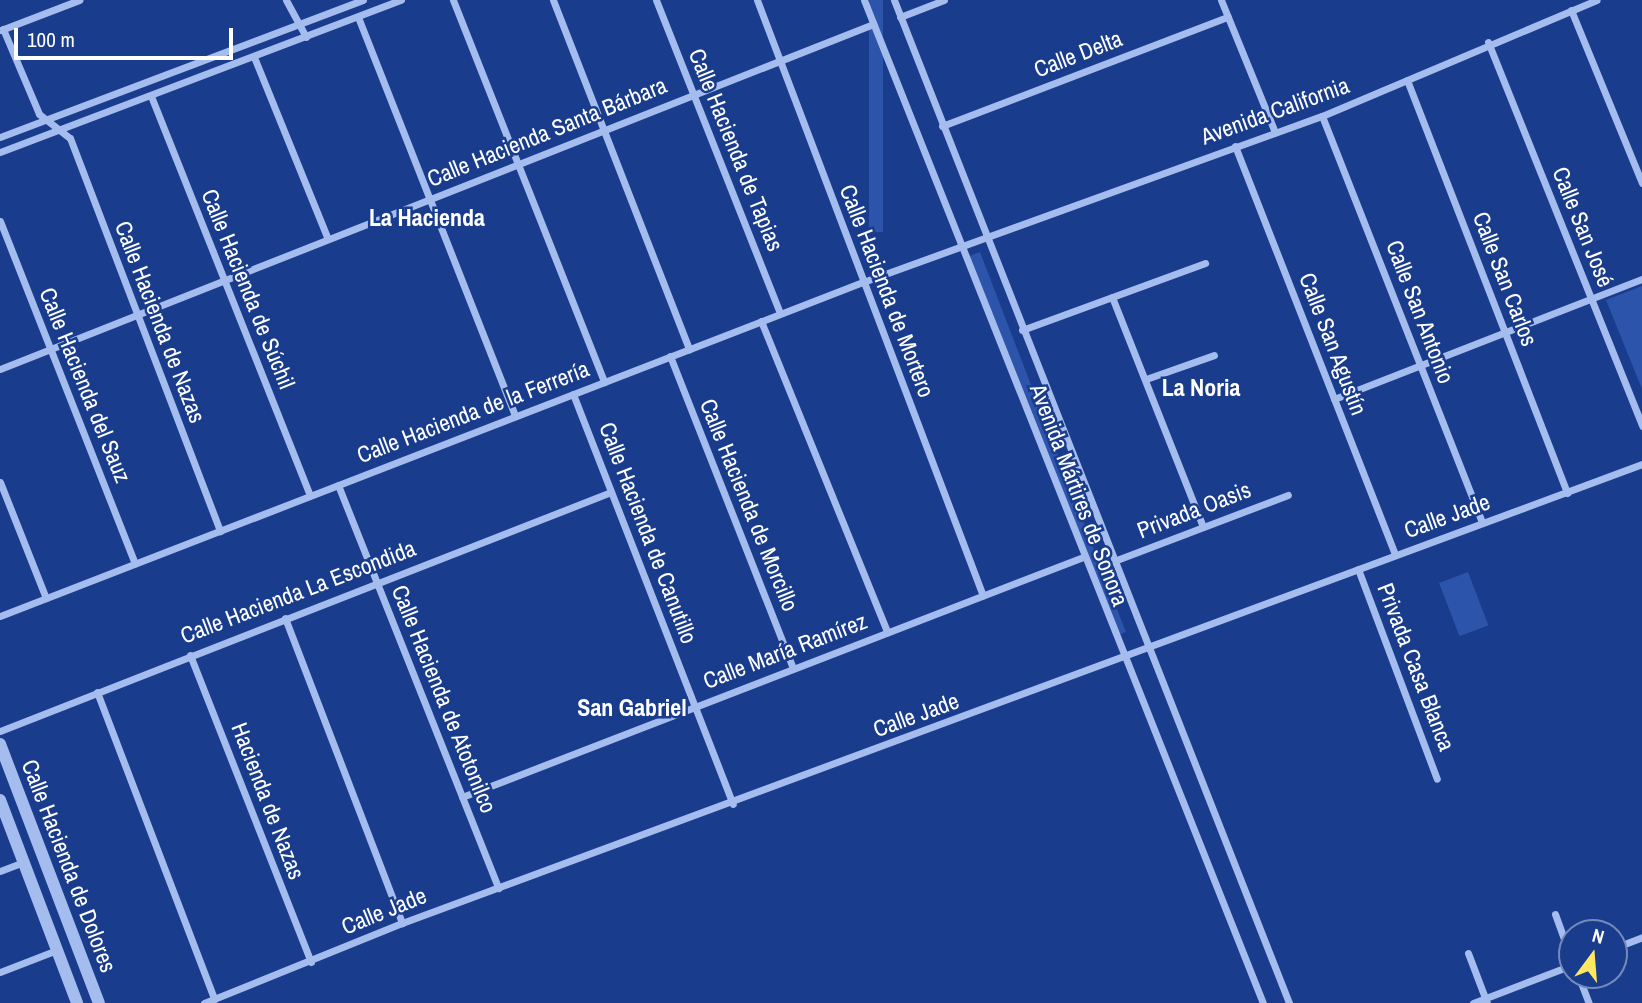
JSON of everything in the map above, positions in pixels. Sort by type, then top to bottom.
[{"type":"street","points":[[62,129],[46,121],[1,29],[79,0]]},
{"type":"street","points":[[286,0],[306,37]]},
{"type":"street","points":[[0,137],[363,0]]},
{"type":"street","points":[[0,152],[401,0]]},
{"type":"street","points":[[453,0],[604,382]]},
{"type":"street","points":[[553,0],[689,349]]},
{"type":"street","name":"Calle Hacienda de Tapias","points":[[656,0],[780,313]]},
{"type":"street","name":"Calle Hacienda de Mortero","points":[[757,0],[983,596]]},
{"type":"street","name":"Avenida Mártires de Sonora","points":[[864,0],[1123,658],[1263,1003]]},
{"type":"street","name":"Avenida Mártires de Sonora","points":[[894,0],[1022,330],[1290,1003]]},
{"type":"street","points":[[900,17],[944,0]]},
{"type":"street","points":[[1221,0],[1275,132]]},
{"type":"street","name":"Avenida California","points":[[961,246],[1322,116],[1488,42],[1597,0]]},
{"type":"street","points":[[1571,10],[1642,183]]},
{"type":"street","points":[[358,17],[515,416]]},
{"type":"street","name":"Calle Delta","points":[[942,126],[1228,17]]},
{"type":"street","name":"Calle Hacienda Santa Bárbara","points":[[0,369],[873,24]]},
{"type":"street","name":"Calle San José","points":[[1488,42],[1642,426]]},
{"type":"street","points":[[254,57],[328,239]]},
{"type":"street","name":"Calle San Carlos","points":[[1407,80],[1567,493]]},
{"type":"street","name":"Calle Hacienda de Súchil","points":[[151,96],[310,496]]},
{"type":"street","name":"Calle San Antonio","points":[[1322,116],[1482,523]]},
{"type":"street","name":"Calle Hacienda de Nazas","points":[[62,129],[220,531]]},
{"type":"street","name":"Calle San Agustín","points":[[1235,146],[1395,555]]},
{"type":"street","name":"Calle Hacienda del Sauz","points":[[0,221],[135,564]]},
{"type":"street","name":"Calle Hacienda de la Ferrería","points":[[0,616],[780,313],[961,246]]},
{"type":"street","points":[[1022,330],[1205,263]]},
{"type":"street","points":[[1334,399],[1642,279]]},
{"type":"street","points":[[1112,297],[1203,527]]},
{"type":"street","points":[[761,321],[887,632]]},
{"type":"street","points":[[1146,379],[1214,355]]},
{"type":"street","name":"Calle Hacienda de Morcillo","points":[[670,356],[793,668]]},
{"type":"street","name":"Calle Hacienda de Canutillo","points":[[573,394],[733,804]]},
{"type":"street","name":"Calle Jade","points":[[204,1003],[402,923],[733,804],[1642,464]]},
{"type":"street","points":[[0,482],[46,598]]},
{"type":"street","name":"Calle Hacienda de Atotonilco","points":[[338,485],[498,888]]},
{"type":"street","name":"Calle Hacienda La Escondida","points":[[0,731],[611,492]]},
{"type":"street","name":"Privada Oasis","points":[[1114,561],[1288,495]]},
{"type":"street","name":"Calle María Ramírez","points":[[462,797],[1083,557]]},
{"type":"street","name":"Privada Casa Blanca","points":[[1358,569],[1437,779]]},
{"type":"street","points":[[285,618],[402,923]]},
{"type":"street","name":"Hacienda de Nazas","points":[[190,655],[311,962]]},
{"type":"street","points":[[97,692],[214,999]]},
{"type":"street","name":"Calle Hacienda de Dolores","points":[[0,744],[99,1003]]},
{"type":"street","name":"Calle Hacienda de Dolores","points":[[0,800],[77,1003]]},
{"type":"street","points":[[0,871],[23,862]]},
{"type":"street","points":[[1555,914],[1558,923]]},
{"type":"street","points":[[0,972],[57,950]]},
{"type":"street","points":[[1468,953],[1486,1001]]},
{"type":"street","points":[[1474,1003],[1486,1001],[1558,969]]},
{"type":"shaded area","points":[[869,0],[883,0],[883,232],[869,232]]},
{"type":"shaded area","points":[[980,252],[1126,632],[1114,637],[968,257]]},
{"type":"shaded area","points":[[1642,286],[1642,389],[1606,300]]},
{"type":"shaded area","points":[[1468,572],[1488,625],[1459,636],[1439,583]]},
{"type":"district","name":"La Hacienda","points":[[427,218]]},
{"type":"district","name":"La Noria","points":[[1201,388]]},
{"type":"district","name":"San Gabriel","points":[[632,708]]}]
